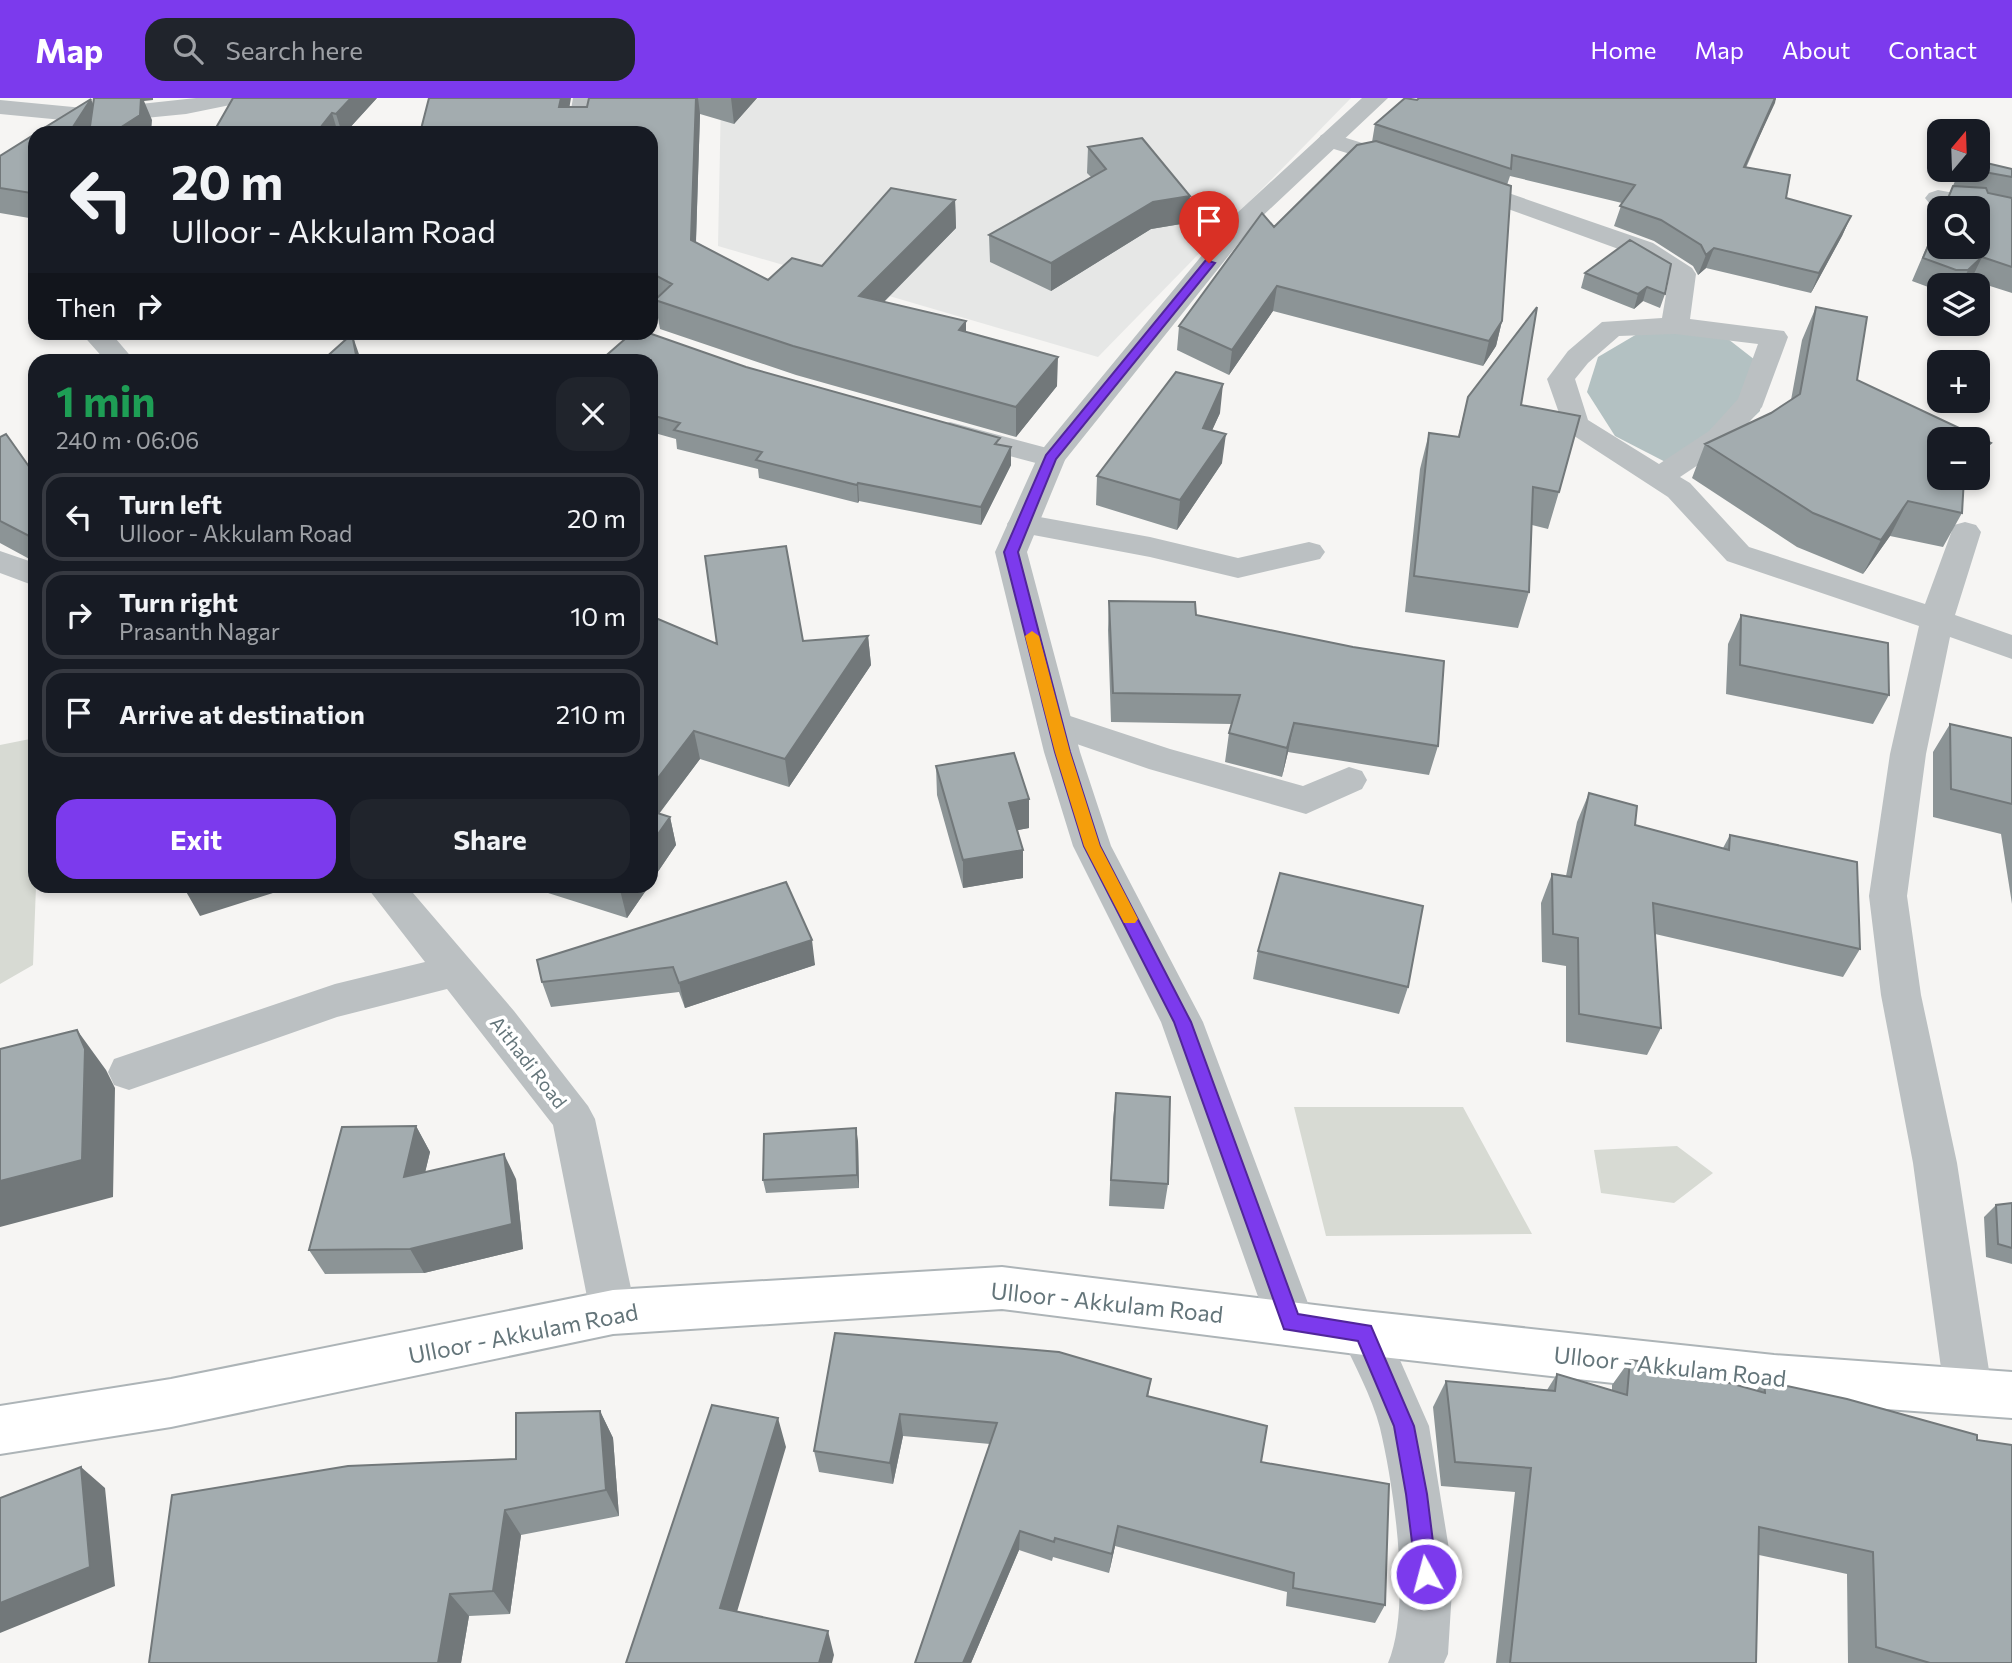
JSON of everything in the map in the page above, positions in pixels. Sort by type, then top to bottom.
[{"type":"main road","name":"Ulloor - Akkulam Road","points":[[0,1430],[184,1401],[613,1312],[1002,1288],[1364,1333],[1774,1378],[1990,1392]]},
{"type":"street","points":[[0,107],[94,116],[232,98]]},
{"type":"street","points":[[580,126],[584,98]]},
{"type":"street","points":[[1291,1322],[1182,1022],[1092,846],[1055,723],[1011,552],[1051,458],[1245,219],[1376,98]]},
{"type":"street","points":[[186,102],[197,126]]},
{"type":"street","points":[[1330,141],[1429,172],[1644,249],[1683,274],[1675,326]]},
{"type":"street","points":[[1990,208],[2012,212]]},
{"type":"street","points":[[1659,477],[1720,437],[1752,401],[1774,338],[1675,326],[1612,328],[1578,357],[1561,379],[1576,424],[1679,490],[1738,554],[1937,620],[2012,648]]},
{"type":"street","points":[[101,340],[114,354]]},
{"type":"street","points":[[929,425],[1051,458]]},
{"type":"street","points":[[1023,524],[1150,547],[1238,568],[1309,552]]},
{"type":"street","points":[[1965,533],[1937,620],[1908,754],[1888,896],[1901,995],[1935,1163],[1990,1392]]},
{"type":"street","points":[[0,561],[28,572]]},
{"type":"street","points":[[1055,723],[1161,760],[1306,800],[1349,780]]},
{"type":"street","name":"Aithadi Road","points":[[391,893],[573,1119],[613,1312]]},
{"type":"street","points":[[129,1072],[335,1000],[456,971]]},
{"type":"street","points":[[1364,1333],[1404,1426],[1416,1494],[1426,1574],[1421,1654],[1415,1663]]},
{"type":"shaded area","points":[[721,98],[1351,98],[1098,357],[718,246]]},
{"type":"shaded area","points":[[1649,327],[1728,339],[1764,367],[1760,411],[1724,446],[1679,469],[1615,436],[1587,392],[1598,357]]},
{"type":"shaded area","points":[[28,739],[28,893],[36,893],[33,965],[0,984],[0,745]]},
{"type":"shaded area","points":[[1294,1107],[1463,1107],[1532,1234],[1326,1236]]},
{"type":"shaded area","points":[[1677,1146],[1713,1173],[1674,1203],[1601,1193],[1594,1150]]},
{"type":"building","points":[[94,98],[141,98],[140,115],[123,126],[90,126]]},
{"type":"building","points":[[233,98],[351,98],[336,114],[332,113],[322,126],[217,126]]},
{"type":"building","points":[[429,98],[561,98],[559,107],[587,107],[589,98],[696,98],[691,240],[768,280],[792,258],[822,266],[891,188],[955,200],[859,296],[966,321],[959,330],[1058,357],[1016,407],[793,346],[658,301],[658,297],[672,284],[658,277],[658,126],[422,126]]},
{"type":"building","points":[[1405,98],[1775,98],[1744,167],[1790,175],[1786,198],[1851,216],[1819,273],[1714,248],[1706,255],[1701,245],[1661,220],[1620,206],[1635,185],[1512,155],[1511,169],[1375,124]]},
{"type":"building","points":[[91,99],[74,126],[47,126]]},
{"type":"building","points":[[28,138],[28,193],[0,188],[0,156]]},
{"type":"building","points":[[1142,138],[1190,196],[1153,202],[1051,263],[989,235],[1106,169],[1088,147]]},
{"type":"building","points":[[1376,141],[1511,186],[1502,321],[1489,341],[1277,286],[1232,350],[1179,326],[1262,213],[1274,227],[1357,145]]},
{"type":"building","points":[[1990,164],[2012,169],[2012,177],[1990,173]]},
{"type":"building","points":[[1953,186],[1986,188],[1988,193],[2012,198],[2012,267],[1988,259],[1990,196],[1949,196]]},
{"type":"building","points":[[1630,240],[1671,264],[1665,294],[1647,287],[1638,294],[1585,273]]},
{"type":"building","points":[[1927,248],[1927,259],[1980,259],[1968,270],[1956,270],[1923,258]]},
{"type":"building","points":[[1537,307],[1521,405],[1580,416],[1559,492],[1533,487],[1529,592],[1414,576],[1429,433],[1459,437],[1468,397]]},
{"type":"building","points":[[1816,307],[1867,317],[1857,380],[1957,427],[1927,427],[1927,490],[1963,490],[1962,513],[1908,501],[1881,540],[1813,513],[1705,444],[1771,413],[1800,394]]},
{"type":"building","points":[[658,336],[746,367],[1000,438],[995,444],[1011,447],[981,507],[858,483],[857,485],[756,460],[762,452],[674,430],[680,423],[658,417],[658,354],[608,354],[624,340],[658,340]]},
{"type":"building","points":[[345,340],[353,340],[356,354],[330,354]]},
{"type":"building","points":[[1176,372],[1223,384],[1203,428],[1226,434],[1180,500],[1097,476]]},
{"type":"building","points":[[6,434],[28,465],[28,535],[0,521],[0,437]]},
{"type":"building","points":[[786,546],[803,641],[868,636],[785,759],[694,731],[658,778],[658,619],[717,644],[705,556]]},
{"type":"building","points":[[1109,601],[1195,602],[1196,615],[1353,647],[1444,661],[1438,746],[1294,723],[1287,748],[1229,733],[1240,695],[1113,693]]},
{"type":"building","points":[[1741,615],[1888,643],[1889,695],[1740,665]]},
{"type":"building","points":[[1950,724],[2012,738],[2012,804],[1951,789]]},
{"type":"building","points":[[1014,753],[1029,799],[1009,803],[1023,850],[963,860],[936,766]]},
{"type":"building","points":[[1589,793],[1637,806],[1635,825],[1729,850],[1730,835],[1857,862],[1860,949],[1653,903],[1661,1028],[1579,1014],[1578,938],[1553,934],[1552,874],[1571,877]]},
{"type":"building","points":[[658,813],[670,817],[658,834]]},
{"type":"building","points":[[1280,873],[1423,906],[1408,987],[1258,951]]},
{"type":"building","points":[[786,882],[812,940],[679,983],[673,967],[542,982],[537,960]]},
{"type":"building","points":[[77,1030],[85,1049],[82,1160],[0,1181],[0,1049]]},
{"type":"building","points":[[1116,1093],[1170,1097],[1168,1184],[1111,1180]]},
{"type":"building","points":[[416,1126],[404,1177],[504,1154],[512,1224],[410,1249],[309,1250],[342,1127]]},
{"type":"building","points":[[856,1128],[857,1175],[763,1180],[764,1134]]},
{"type":"building","points":[[2012,1203],[2012,1248],[1998,1244],[1996,1205]]},
{"type":"building","points":[[835,1333],[1059,1352],[1151,1379],[1147,1396],[1267,1426],[1261,1462],[1389,1484],[1385,1605],[1293,1588],[1294,1573],[1118,1526],[1112,1554],[1055,1538],[1054,1542],[1020,1531],[963,1663],[915,1663],[997,1423],[900,1414],[890,1463],[814,1451]]},
{"type":"building","points":[[1630,1360],[1657,1363],[1765,1393],[1764,1381],[1847,1399],[1977,1435],[1977,1440],[2012,1445],[2012,1663],[1930,1663],[1876,1647],[1873,1552],[1759,1527],[1756,1663],[1510,1663],[1531,1468],[1455,1462],[1446,1381],[1555,1391],[1557,1374],[1627,1395]]},
{"type":"building","points":[[712,1405],[778,1418],[720,1608],[828,1631],[819,1663],[626,1663]]},
{"type":"building","points":[[600,1411],[606,1490],[505,1510],[493,1591],[450,1594],[438,1663],[149,1663],[172,1495],[348,1466],[516,1459],[516,1413]]},
{"type":"building","points":[[81,1467],[90,1567],[0,1603],[0,1498]]},
{"type":"slow traffic","points":[[1032,636],[1062,752],[1092,846],[1129,919]]},
{"type":"route","points":[[1209,263],[1051,458],[1011,552],[1062,752],[1092,846],[1182,1022],[1291,1322],[1364,1333],[1404,1426],[1426,1574]]}]
